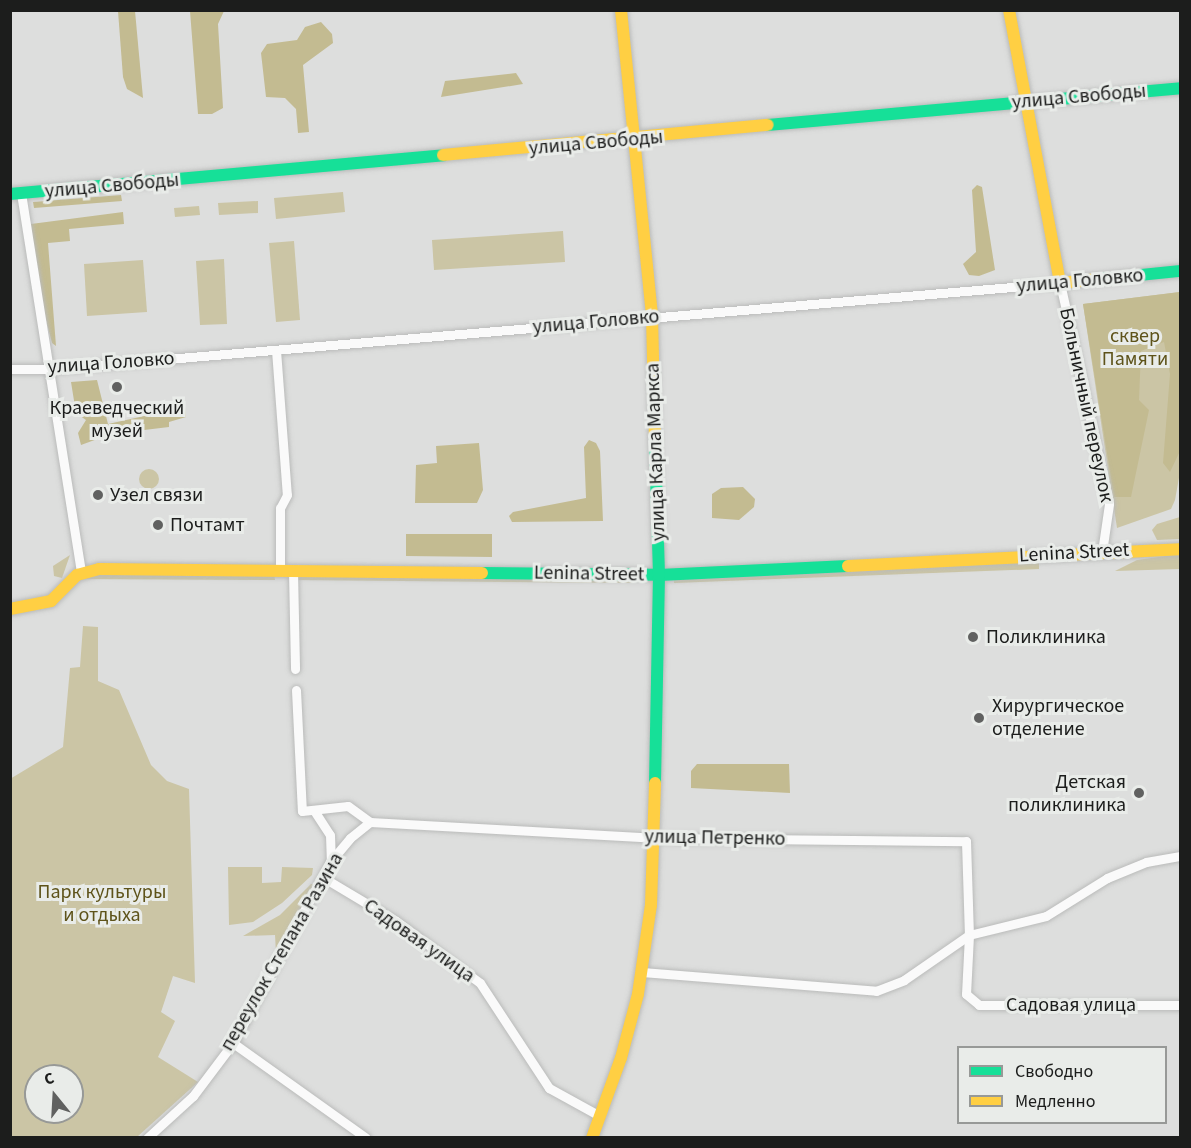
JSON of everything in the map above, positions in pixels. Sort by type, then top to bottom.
[{"type":"street","name":"улица Карла Маркса","points":[[592,1137],[621,1058],[642,972],[651,905],[654,838],[659,575],[652,317],[621,10]]},
{"type":"street","name":"Больничный переулок","points":[[1009,10],[1024,102],[1060,283],[1109,504],[1102,552]]},
{"type":"street","name":"улица Свободы","points":[[16,194],[635,140],[1180,88]]},
{"type":"street","points":[[10,609],[51,601],[81,572],[50,369],[16,194]]},
{"type":"street","name":"улица Головко","points":[[10,369],[50,369],[1180,272]]},
{"type":"street","points":[[276,350],[287,495],[280,508],[295,669]]},
{"type":"street","name":"Lenina Street","points":[[81,572],[139,567],[659,575],[1180,549]]},
{"type":"street","points":[[296,690],[302,811],[315,812],[335,805],[348,806],[370,822]]},
{"type":"street","points":[[315,812],[330,835],[330,862]]},
{"type":"street","name":"улица Петренко","points":[[370,822],[654,838],[966,841],[969,935],[966,994]]},
{"type":"street","name":"переулок Степана Разина","points":[[147,1137],[193,1096],[233,1043],[324,878],[330,862],[370,822]]},
{"type":"street","points":[[642,972],[876,992],[904,980],[969,935],[1046,916],[1107,878],[1146,862],[1180,856]]},
{"type":"street","name":"Садовая улица","points":[[324,878],[396,921],[480,983],[549,1088],[600,1116]]},
{"type":"street","name":"Садовая улица","points":[[966,994],[979,1005],[1180,1005]]},
{"type":"street","points":[[233,1043],[366,1137]]},
{"type":"green space","points":[[118,11],[135,11],[143,98],[127,89],[123,77]]},
{"type":"green space","points":[[190,11],[224,11],[218,24],[223,108],[212,114],[198,114]]},
{"type":"green space","points":[[321,22],[332,34],[333,43],[303,65],[309,132],[298,133],[296,109],[285,98],[266,97],[261,53],[267,44],[297,40],[305,27]]},
{"type":"green space","points":[[516,73],[523,84],[441,97],[445,81]]},
{"type":"green space","points":[[977,185],[982,187],[995,270],[979,276],[969,275],[963,264],[976,252],[972,190]]},
{"type":"green space","points":[[343,192],[345,212],[276,219],[274,198]]},
{"type":"green space","points":[[121,195],[122,201],[34,208],[33,202]]},
{"type":"green space","points":[[258,201],[258,213],[219,215],[218,203]]},
{"type":"green space","points":[[199,206],[200,215],[175,217],[174,208]]},
{"type":"green space","points":[[123,212],[124,224],[69,229],[70,241],[48,243],[56,346],[52,343],[39,293],[31,224]]},
{"type":"green space","points":[[563,231],[565,262],[434,270],[432,240]]},
{"type":"green space","points":[[294,241],[300,320],[276,322],[269,243]]},
{"type":"green space","points":[[224,259],[227,324],[200,325],[196,261]]},
{"type":"green space","points":[[143,260],[147,312],[87,316],[84,264]]},
{"type":"green space","name":"сквер Памяти","points":[[1180,292],[1180,472],[1175,500],[1171,509],[1117,528],[1083,304]]},
{"type":"green space","name":"сквер Памяти","points":[[1180,292],[1180,451],[1170,472],[1163,463],[1170,374],[1164,342],[1141,351],[1139,400],[1149,410],[1131,497],[1114,497],[1083,304]]},
{"type":"green space","points":[[97,380],[108,424],[185,407],[186,417],[169,422],[169,427],[111,434],[81,445],[78,433],[86,420],[76,413],[71,382]]},
{"type":"green space","points":[[589,440],[596,443],[600,451],[603,521],[512,522],[509,516],[513,512],[586,498],[584,447]]},
{"type":"green space","points":[[479,443],[483,490],[477,503],[415,503],[416,465],[437,463],[436,446]]},
{"type":"green space","points":[[149,469],[156,472],[159,479],[156,486],[149,489],[142,486],[139,479],[142,472]]},
{"type":"green space","points":[[743,487],[755,499],[754,507],[739,520],[712,518],[712,494],[721,488]]},
{"type":"green space","points":[[1180,517],[1180,539],[1157,540],[1152,530],[1157,524]]},
{"type":"green space","points":[[406,534],[492,534],[492,557],[406,556]]},
{"type":"green space","points":[[1180,554],[1180,569],[1115,571],[1137,560]]},
{"type":"green space","points":[[70,555],[62,578],[54,576],[53,566]]},
{"type":"green space","points":[[1039,555],[1039,569],[674,583],[674,574]]},
{"type":"green space","points":[[297,571],[633,575],[633,583],[296,580]]},
{"type":"green space","points":[[274,573],[275,580],[75,579],[81,574]]},
{"type":"green space","name":"Парк культуры и отдыха","points":[[83,626],[98,627],[98,681],[119,690],[151,765],[167,781],[189,789],[195,983],[173,976],[161,1012],[175,1021],[158,1057],[198,1082],[137,1137],[11,1137],[10,779],[63,747],[70,668],[80,667]]},
{"type":"green space","points":[[697,764],[789,764],[790,793],[691,788],[691,771]]},
{"type":"green space","points":[[228,867],[262,867],[262,883],[281,882],[282,867],[313,868],[312,875],[282,903],[253,922],[229,925]]},
{"type":"green space","points":[[311,884],[317,884],[281,953],[276,953],[275,935],[243,936],[280,915]]},
{"type":"traffic: fast","points":[[768,125],[1180,88]]},
{"type":"traffic: fast","points":[[10,194],[443,155]]},
{"type":"traffic: fast","points":[[1091,280],[1180,271]]},
{"type":"traffic: fast","points":[[655,437],[659,575],[655,783]]},
{"type":"traffic: fast","points":[[482,573],[659,575],[848,566]]},
{"type":"traffic: slow","points":[[621,10],[652,317],[655,437]]},
{"type":"traffic: slow","points":[[1009,10],[1060,283],[1091,280]]},
{"type":"traffic: slow","points":[[443,155],[768,125]]},
{"type":"traffic: slow","points":[[848,566],[1180,549]]},
{"type":"traffic: slow","points":[[10,609],[51,601],[77,575],[99,569],[482,573]]},
{"type":"traffic: slow","points":[[592,1138],[621,1058],[638,994],[651,905],[655,783]]},
{"type":"place","name":"Краеведческий музей","points":[[117,387]]},
{"type":"place","name":"Узел связи","points":[[98,495]]},
{"type":"place","name":"Почтамт","points":[[158,525]]},
{"type":"place","name":"Поликлиника","points":[[973,637]]},
{"type":"place","name":"Хирургическое отделение","points":[[979,718]]},
{"type":"place","name":"Детская поликлиника","points":[[1139,793]]}]
